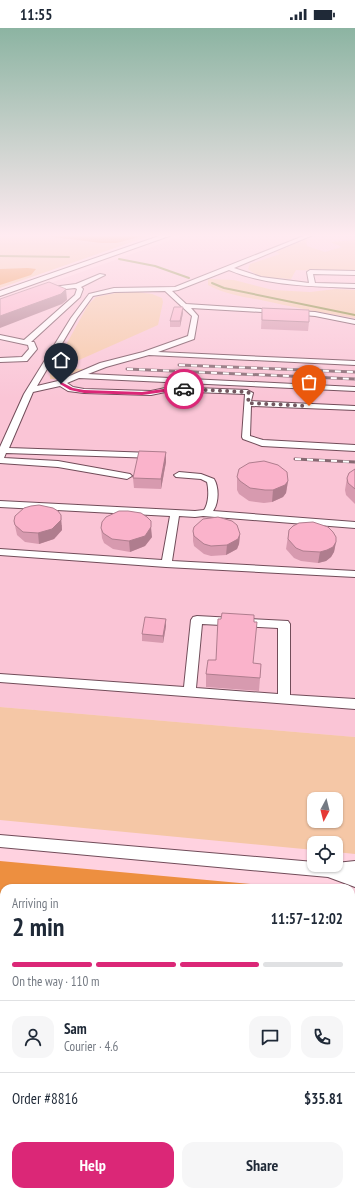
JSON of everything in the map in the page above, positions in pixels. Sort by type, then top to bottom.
[{"type":"main road","points":[[0,294],[13,290]]},
{"type":"street","points":[[25,343],[78,296],[80,290]]},
{"type":"street","points":[[1,455],[31,390],[74,318],[91,295],[114,290],[171,290]]},
{"type":"street","points":[[31,390],[61,384],[103,365],[146,354],[191,337],[195,316],[167,290]]},
{"type":"street","points":[[183,306],[316,314],[355,322]]},
{"type":"street","points":[[0,337],[31,344],[32,349],[24,359],[0,360]]},
{"type":"street","points":[[146,354],[355,363]]},
{"type":"street","points":[[80,376],[355,389]]},
{"type":"street","points":[[61,384],[71,389],[84,392],[142,393],[170,389],[247,392],[249,393],[246,437],[262,443],[355,448]]},
{"type":"street","points":[[248,403],[355,408]]},
{"type":"street","points":[[1,455],[157,456]]},
{"type":"street","points":[[1,455],[128,476]]},
{"type":"street","points":[[179,475],[208,478],[211,481],[213,487],[212,506],[205,513]]},
{"type":"street","points":[[0,504],[195,514],[205,513],[355,524]]},
{"type":"street","points":[[166,564],[175,513]]},
{"type":"street","points":[[0,552],[166,564],[355,574]]},
{"type":"street","points":[[189,692],[197,620],[284,624],[284,699]]},
{"type":"street","points":[[0,678],[355,704]]},
{"type":"street","points":[[0,841],[307,868]]},
{"type":"street","points":[[343,869],[355,868]]},
{"type":"street","points":[[333,872],[355,880]]},
{"type":"shaded area","points":[[32,290],[355,290],[355,737],[0,707],[0,301]]},
{"type":"shaded area","points":[[217,290],[271,290],[310,292],[332,290],[355,290],[355,318],[308,310]]},
{"type":"shaded area","points":[[137,292],[152,294],[162,298],[163,302],[158,325],[61,368],[84,369],[62,379],[50,379],[50,374],[88,305],[96,297],[116,293]]},
{"type":"shaded area","points":[[0,707],[355,737],[355,854],[343,853],[343,836],[307,836],[307,849],[0,820]]},
{"type":"shaded area","points":[[0,861],[250,884],[0,884]]},
{"type":"building","points":[[27,290],[65,290],[61,294],[0,316],[0,299]]},
{"type":"building","points":[[174,307],[183,307],[180,321],[170,321]]},
{"type":"building","points":[[262,308],[309,310],[309,322],[262,320]]},
{"type":"building","points":[[139,451],[166,452],[161,479],[133,478]]},
{"type":"building","points":[[264,461],[278,465],[287,472],[288,481],[285,485],[273,490],[250,488],[237,477],[239,469],[249,463]]},
{"type":"building","points":[[355,469],[355,489],[348,483],[347,478],[349,473]]},
{"type":"building","points":[[39,505],[53,508],[58,511],[61,515],[61,520],[52,529],[38,533],[23,532],[15,525],[15,516],[24,508]]},
{"type":"building","points":[[119,511],[141,513],[147,517],[151,521],[151,527],[145,536],[129,541],[112,539],[103,533],[101,528],[102,522],[106,517]]},
{"type":"building","points":[[218,517],[232,521],[237,525],[240,534],[238,539],[227,545],[211,546],[204,544],[194,536],[194,527],[203,519]]},
{"type":"building","points":[[313,522],[328,527],[333,532],[336,537],[336,542],[333,547],[320,552],[303,551],[296,548],[288,539],[289,530],[293,526],[299,523]]},
{"type":"building","points":[[222,613],[254,615],[254,622],[257,622],[253,663],[261,664],[260,678],[206,674],[208,660],[216,660],[218,619],[221,619]]},
{"type":"building","points":[[145,617],[166,619],[163,636],[142,634]]},
{"type":"waterway","points":[[231,290],[355,315]]},
{"type":"railway","points":[[179,365],[355,372]]},
{"type":"railway","points":[[127,369],[355,379]]},
{"type":"railway","points":[[295,459],[355,462]]},
{"type":"way so far","points":[[184,389],[247,392],[249,393],[248,403],[309,406]]},
{"type":"route","points":[[61,384],[71,389],[84,392],[151,393],[170,389],[184,389]]}]
